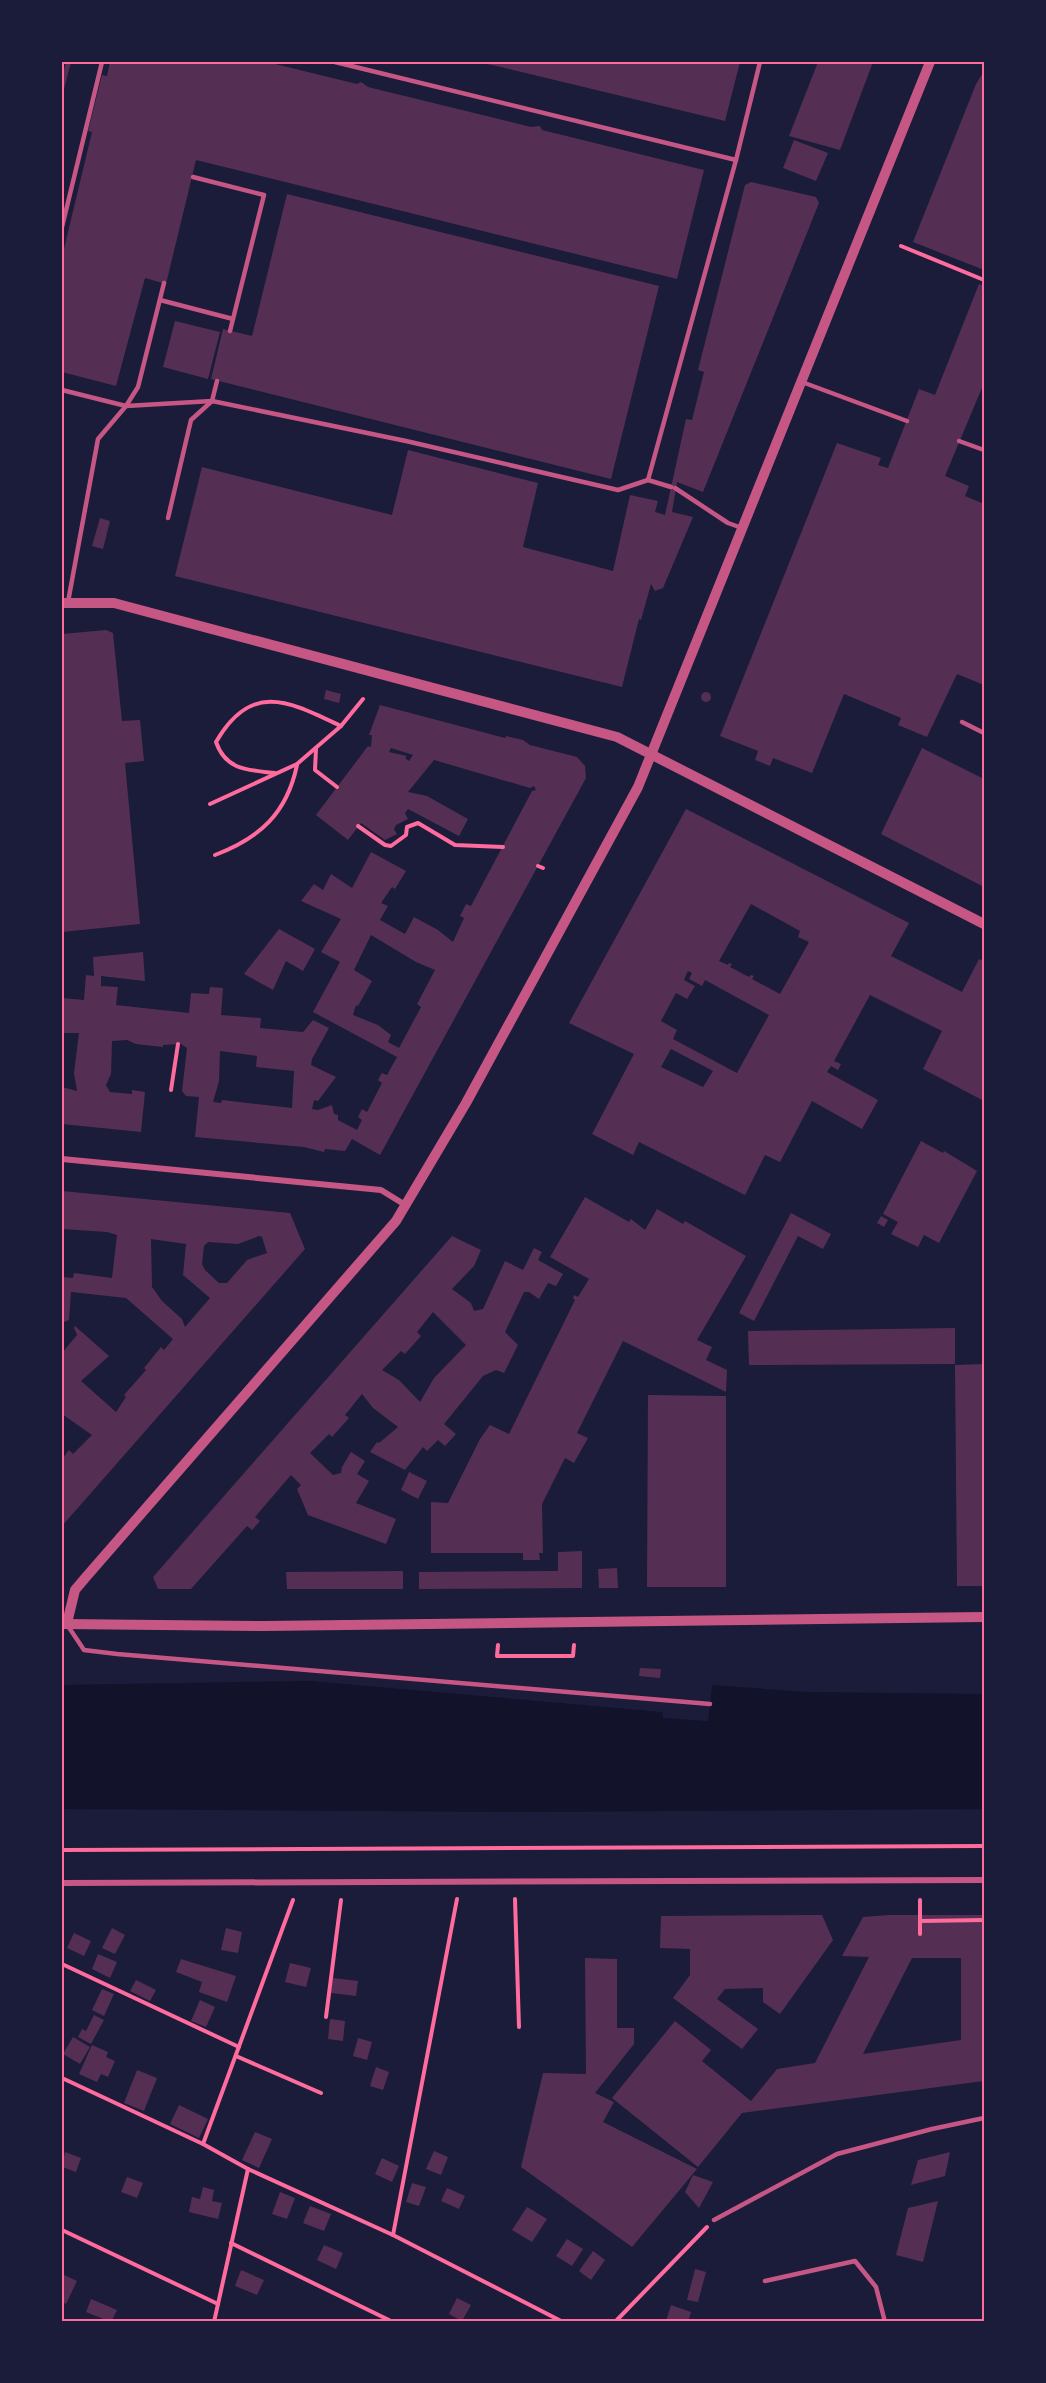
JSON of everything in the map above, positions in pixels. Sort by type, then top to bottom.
[{"type":"street","points":[[930,62],[638,787],[466,1103],[407,1206],[86,1576],[75,1590],[64,1624],[264,1626],[984,1617]]},
{"type":"street","points":[[65,602],[114,603],[617,737],[984,924]]},
{"type":"street","points":[[62,1158],[381,1190],[407,1206]]},
{"type":"street","points":[[62,1883],[984,1880]]},
{"type":"lane","points":[[62,227],[102,62]]},
{"type":"lane","points":[[335,62],[736,160]]},
{"type":"lane","points":[[648,480],[736,160],[760,62]]},
{"type":"lane","points":[[193,177],[264,195],[230,331]]},
{"type":"lane","points":[[65,602],[98,439],[126,406],[138,387],[164,283]]},
{"type":"lane","points":[[160,300],[233,319]]},
{"type":"lane","points":[[168,518],[191,420],[212,401],[217,381]]},
{"type":"lane","points":[[802,382],[907,421]]},
{"type":"lane","points":[[62,390],[126,406],[212,401],[406,441],[618,490],[648,480],[673,488],[728,523],[743,529]]},
{"type":"lane","points":[[959,441],[984,450]]},
{"type":"lane","points":[[962,722],[984,733]]},
{"type":"lane","points":[[64,1624],[84,1650],[710,1704]]},
{"type":"lane","points":[[714,2220],[837,2154],[984,2118]]},
{"type":"lane","points":[[765,2281],[855,2261],[876,2288],[885,2322]]},
{"type":"path","points":[[901,246],[984,280]]},
{"type":"path","points":[[210,804],[297,764],[341,726],[363,699]]},
{"type":"path","points":[[276,773],[243,769],[225,760],[216,742],[235,717],[269,700],[286,701],[341,726]]},
{"type":"path","points":[[316,748],[315,770],[337,787]]},
{"type":"path","points":[[215,855],[253,837],[270,822],[284,804],[292,787],[297,764]]},
{"type":"path","points":[[358,826],[385,845],[391,846],[406,835],[407,827],[418,823],[455,846],[503,847]]},
{"type":"path","points":[[171,1090],[178,1044]]},
{"type":"path","points":[[498,1645],[497,1656],[573,1656],[573,1645]]},
{"type":"path","points":[[62,1850],[984,1846]]},
{"type":"path","points":[[393,2235],[457,1899]]},
{"type":"path","points":[[515,1899],[519,2027]]},
{"type":"path","points":[[202,2144],[293,1900]]},
{"type":"path","points":[[326,2017],[341,1900]]},
{"type":"path","points":[[920,1900],[921,1934]]},
{"type":"path","points":[[920,1921],[984,1920]]},
{"type":"path","points":[[62,1964],[239,2047]]},
{"type":"path","points":[[236,2056],[321,2093]]},
{"type":"path","points":[[62,2078],[202,2144],[248,2169],[393,2235],[563,2322]]},
{"type":"path","points":[[214,2322],[248,2169]]},
{"type":"path","points":[[615,2322],[643,2290],[714,2220]]},
{"type":"path","points":[[62,2230],[218,2304]]},
{"type":"path","points":[[231,2243],[393,2322]]},
{"type":"shaded area","points":[[310,1681],[664,1712],[663,1717],[708,1721],[712,1685],[807,1692],[984,1694],[984,1809],[529,1812],[62,1809],[62,1685]]},
{"type":"pier","points":[[282,1678],[310,1678],[664,1709],[666,1715],[706,1718],[709,1685],[712,1685],[708,1721],[663,1718],[663,1712]]},
{"type":"building","points":[[66,62],[71,62],[62,97],[62,78]]},
{"type":"building","points":[[110,62],[267,62],[357,84],[361,82],[368,87],[531,127],[540,126],[542,130],[704,170],[677,279],[196,160],[166,284],[145,278],[116,386],[62,372],[62,257],[92,132],[88,131],[102,75],[107,76]]},
{"type":"building","points":[[487,62],[740,62],[725,121],[487,64]]},
{"type":"building","points":[[818,62],[873,62],[840,150],[789,136]]},
{"type":"building","points":[[984,71],[984,270],[913,242],[976,84]]},
{"type":"building","points":[[794,140],[828,153],[816,181],[783,168]]},
{"type":"building","points":[[751,182],[816,197],[819,203],[703,492],[677,482],[672,512],[693,517],[663,588],[655,591],[651,584],[641,620],[639,619],[622,687],[175,576],[202,467],[392,515],[408,450],[538,483],[523,547],[613,571],[630,495],[658,501],[655,512],[665,515],[686,419],[692,420],[704,372],[698,370],[745,185]]},
{"type":"building","points":[[287,194],[659,286],[611,479],[211,379],[223,329],[252,336]]},
{"type":"building","points":[[979,284],[984,286],[984,383],[945,476],[969,486],[965,496],[984,504],[984,685],[957,674],[927,737],[898,725],[901,718],[844,694],[812,773],[773,758],[770,766],[755,760],[758,751],[720,736],[837,443],[881,458],[878,465],[888,468],[919,389],[935,395]]},
{"type":"building","points":[[175,321],[220,332],[208,379],[163,367]]},
{"type":"building","points":[[100,518],[110,521],[103,549],[92,546]]},
{"type":"building","points":[[106,630],[113,633],[122,721],[140,720],[144,761],[125,763],[140,924],[62,932],[62,634]]},
{"type":"building","points":[[326,690],[341,694],[339,703],[324,699]]},
{"type":"building","points":[[706,692],[711,697],[706,702],[701,697]]},
{"type":"building","points":[[380,705],[505,738],[506,736],[523,740],[530,745],[577,757],[585,766],[586,778],[380,1155],[352,1139],[345,1151],[325,1149],[324,1152],[304,1147],[195,1137],[199,1097],[186,1096],[182,1091],[187,1048],[181,1044],[163,1045],[163,1047],[136,1044],[127,1040],[112,1041],[111,1074],[106,1085],[110,1092],[132,1094],[132,1090],[145,1092],[141,1132],[62,1124],[62,1087],[77,1091],[74,1073],[79,1033],[62,1033],[62,998],[84,1000],[86,975],[94,976],[93,957],[143,952],[145,981],[101,976],[101,986],[118,987],[116,1005],[189,1013],[191,993],[209,994],[210,987],[223,988],[221,1015],[261,1018],[260,1028],[303,1032],[313,1020],[329,1028],[311,1065],[336,1077],[318,1101],[314,1100],[312,1109],[318,1110],[332,1105],[334,1114],[338,1115],[338,1120],[357,1130],[362,1120],[358,1117],[362,1109],[367,1112],[382,1083],[378,1080],[380,1076],[382,1073],[387,1075],[397,1057],[313,1012],[340,962],[321,952],[341,919],[301,901],[314,884],[323,890],[331,874],[352,888],[371,852],[406,871],[395,889],[392,887],[381,903],[388,906],[380,920],[405,934],[414,917],[438,930],[453,942],[464,918],[460,916],[466,904],[471,906],[532,791],[536,790],[534,786],[530,788],[434,760],[408,792],[427,796],[468,819],[459,836],[408,809],[405,813],[408,819],[396,825],[394,829],[397,834],[385,840],[361,823],[348,840],[316,815],[368,746],[371,747],[372,735],[369,735]],"holes":[[[391,748],[413,755],[409,761],[405,758],[407,756],[389,752]],[[371,935],[416,962],[435,970],[417,1004],[421,1007],[399,1048],[388,1042],[391,1035],[378,1025],[353,1015],[356,1005],[358,1006],[372,981],[354,970]],[[220,1051],[257,1056],[256,1067],[294,1071],[292,1108],[222,1100],[221,1103],[213,1102],[219,1081]]]},
{"type":"building","points":[[922,748],[984,779],[984,887],[881,834]]},
{"type":"building","points":[[686,809],[909,923],[891,956],[962,992],[979,959],[984,961],[984,1101],[923,1069],[942,1031],[870,995],[834,1061],[841,1064],[838,1070],[831,1066],[827,1072],[878,1100],[862,1129],[812,1101],[780,1162],[765,1155],[745,1195],[639,1142],[633,1155],[592,1134],[634,1054],[569,1023]],"holes":[[[751,904],[800,931],[798,937],[809,942],[780,994],[752,979],[754,976],[749,977],[730,967],[732,964],[728,965],[719,961]],[[688,971],[692,973],[689,979],[702,986],[705,980],[769,1015],[737,1073],[673,1039],[677,1030],[661,1021],[676,993],[687,999],[695,986],[684,980]],[[671,1049],[713,1071],[703,1087],[661,1067]]]},
{"type":"building","points":[[279,929],[315,949],[303,971],[286,961],[273,990],[244,974]]},
{"type":"building","points":[[921,1141],[943,1153],[944,1151],[977,1171],[939,1243],[924,1235],[918,1247],[891,1234],[898,1222],[883,1214]]},
{"type":"building","points":[[62,1191],[290,1213],[305,1249],[62,1526],[62,1459],[69,1450],[73,1454],[92,1435],[62,1414],[62,1353],[77,1335],[75,1326],[109,1356],[81,1381],[116,1412],[126,1397],[124,1395],[146,1370],[144,1368],[161,1347],[164,1350],[173,1339],[126,1298],[71,1292],[69,1320],[62,1323],[62,1277],[73,1278],[74,1273],[112,1278],[117,1235],[107,1232],[62,1229]],"holes":[[[262,1237],[267,1253],[247,1260],[227,1283],[219,1283],[205,1270],[202,1264],[204,1246],[208,1242],[238,1244]],[[151,1239],[186,1244],[183,1275],[210,1298],[185,1327],[182,1319],[162,1301],[152,1287]]]},
{"type":"building","points":[[585,1197],[629,1222],[631,1219],[645,1230],[657,1209],[683,1224],[685,1221],[746,1256],[697,1340],[712,1347],[706,1360],[727,1370],[726,1392],[623,1341],[577,1433],[588,1438],[574,1463],[565,1458],[542,1504],[543,1553],[539,1553],[540,1560],[523,1560],[523,1553],[431,1553],[431,1502],[448,1503],[480,1439],[490,1425],[509,1434],[575,1300],[574,1295],[578,1297],[589,1279],[550,1257]]},
{"type":"building","points":[[791,1213],[831,1234],[823,1249],[798,1236],[754,1321],[739,1313]]},
{"type":"building","points":[[881,1216],[888,1220],[884,1227],[877,1223]]},
{"type":"building","points":[[452,1236],[481,1250],[474,1266],[452,1289],[471,1303],[474,1311],[483,1309],[505,1261],[523,1270],[534,1248],[542,1252],[538,1260],[563,1274],[556,1286],[548,1283],[539,1299],[529,1292],[524,1292],[505,1332],[518,1345],[504,1373],[496,1370],[483,1376],[444,1424],[456,1434],[445,1446],[438,1440],[427,1451],[423,1447],[405,1470],[370,1452],[377,1442],[379,1443],[398,1427],[373,1408],[362,1394],[345,1415],[349,1418],[332,1437],[329,1434],[310,1453],[333,1475],[341,1473],[351,1452],[365,1461],[357,1474],[369,1481],[356,1503],[396,1519],[386,1544],[308,1515],[297,1489],[301,1485],[291,1475],[255,1517],[260,1521],[252,1530],[247,1526],[191,1589],[158,1589],[153,1577]],"holes":[[[433,1312],[466,1345],[434,1378],[420,1402],[399,1380],[382,1370],[401,1351],[405,1354],[421,1336],[417,1332]]]},
{"type":"building","points":[[955,1328],[955,1364],[749,1365],[748,1331]]},
{"type":"building","points":[[984,1364],[984,1586],[957,1586],[955,1365]]},
{"type":"building","points":[[648,1395],[726,1396],[726,1587],[647,1587]]},
{"type":"building","points":[[409,1472],[427,1481],[418,1499],[401,1490]]},
{"type":"building","points":[[582,1551],[582,1588],[419,1589],[419,1572],[558,1571],[558,1552]]},
{"type":"building","points":[[617,1568],[618,1588],[599,1588],[598,1569]]},
{"type":"building","points":[[403,1571],[403,1589],[287,1589],[286,1572]]},
{"type":"building","points":[[640,1668],[661,1669],[660,1678],[639,1676]]},
{"type":"building","points":[[822,1915],[833,1940],[780,2014],[763,2002],[763,1988],[725,1989],[717,1999],[758,2029],[742,2049],[673,1998],[690,1975],[690,1949],[660,1948],[661,1916]]},
{"type":"building","points":[[984,1915],[984,2081],[742,2113],[698,2167],[612,2098],[675,2021],[711,2050],[702,2061],[751,2101],[777,2069],[815,2063],[869,1957],[842,1956],[863,1917]],"holes":[[[912,1958],[961,1958],[961,2040],[863,2054]]]},
{"type":"building","points":[[112,1928],[125,1935],[115,1954],[102,1948]]},
{"type":"building","points":[[226,1928],[242,1932],[238,1953],[221,1950]]},
{"type":"building","points":[[74,1933],[91,1941],[84,1956],[67,1948]]},
{"type":"building","points":[[98,1954],[117,1962],[110,1978],[92,1969]]},
{"type":"building","points":[[585,1958],[617,1959],[617,2028],[634,2028],[634,2044],[595,2093],[614,2102],[603,2122],[697,2169],[632,2247],[521,2167],[543,2073],[586,2074]]},
{"type":"building","points":[[181,1959],[236,1976],[227,2002],[199,1992],[202,1982],[176,1972]]},
{"type":"building","points":[[290,1963],[311,1968],[306,1987],[285,1982]]},
{"type":"building","points":[[333,1978],[358,1981],[356,1996],[331,1993]]},
{"type":"building","points":[[136,1980],[156,1990],[150,2001],[130,1991]]},
{"type":"building","points":[[102,1989],[114,1994],[104,2016],[92,2010]]},
{"type":"building","points":[[200,2000],[215,2007],[206,2027],[191,2021]]},
{"type":"building","points":[[94,2015],[104,2020],[91,2044],[78,2037],[82,2029],[86,2031]]},
{"type":"building","points":[[330,2019],[345,2021],[343,2041],[328,2039]]},
{"type":"building","points":[[73,2037],[90,2047],[80,2064],[63,2054]]},
{"type":"building","points":[[358,2038],[372,2042],[367,2060],[353,2056]]},
{"type":"building","points":[[92,2045],[108,2052],[106,2057],[115,2061],[108,2077],[101,2074],[97,2082],[79,2074]]},
{"type":"building","points":[[376,2067],[389,2072],[383,2090],[370,2086]]},
{"type":"building","points":[[137,2070],[157,2078],[144,2111],[124,2103]]},
{"type":"building","points":[[179,2105],[208,2119],[199,2138],[170,2124]]},
{"type":"building","points":[[255,2132],[272,2139],[259,2168],[242,2160]]},
{"type":"building","points":[[434,2151],[448,2157],[441,2175],[426,2169]]},
{"type":"building","points":[[65,2152],[81,2158],[76,2172],[62,2167]]},
{"type":"building","points":[[950,2152],[945,2176],[911,2185],[918,2160]]},
{"type":"building","points":[[382,2158],[399,2166],[392,2182],[375,2174]]},
{"type":"building","points":[[693,2175],[713,2182],[699,2208],[685,2192]]},
{"type":"building","points":[[127,2177],[143,2183],[137,2198],[121,2192]]},
{"type":"building","points":[[412,2183],[426,2187],[419,2206],[406,2202]]},
{"type":"building","points":[[203,2187],[214,2190],[212,2201],[222,2203],[218,2219],[189,2212],[192,2197],[200,2199]]},
{"type":"building","points":[[447,2188],[465,2196],[459,2209],[441,2201]]},
{"type":"building","points":[[280,2192],[295,2198],[287,2219],[272,2214]]},
{"type":"building","points":[[938,2201],[923,2262],[896,2255],[908,2208]]},
{"type":"building","points":[[310,2206],[331,2214],[324,2231],[303,2223]]},
{"type":"building","points":[[527,2207],[547,2219],[532,2242],[512,2230]]},
{"type":"building","points":[[567,2239],[583,2249],[572,2266],[556,2256]]},
{"type":"building","points":[[324,2245],[343,2253],[336,2269],[317,2260]]},
{"type":"building","points":[[593,2251],[605,2260],[591,2280],[579,2271]]},
{"type":"building","points":[[695,2269],[706,2272],[698,2302],[687,2300]]},
{"type":"building","points":[[241,2270],[264,2280],[257,2295],[235,2286]]},
{"type":"building","points":[[62,2274],[77,2281],[66,2304],[62,2302]]},
{"type":"building","points":[[457,2298],[471,2305],[462,2321],[449,2314]]},
{"type":"building","points":[[91,2299],[117,2310],[111,2322],[86,2312]]},
{"type":"building","points":[[671,2305],[691,2312],[688,2322],[666,2321]]}]
